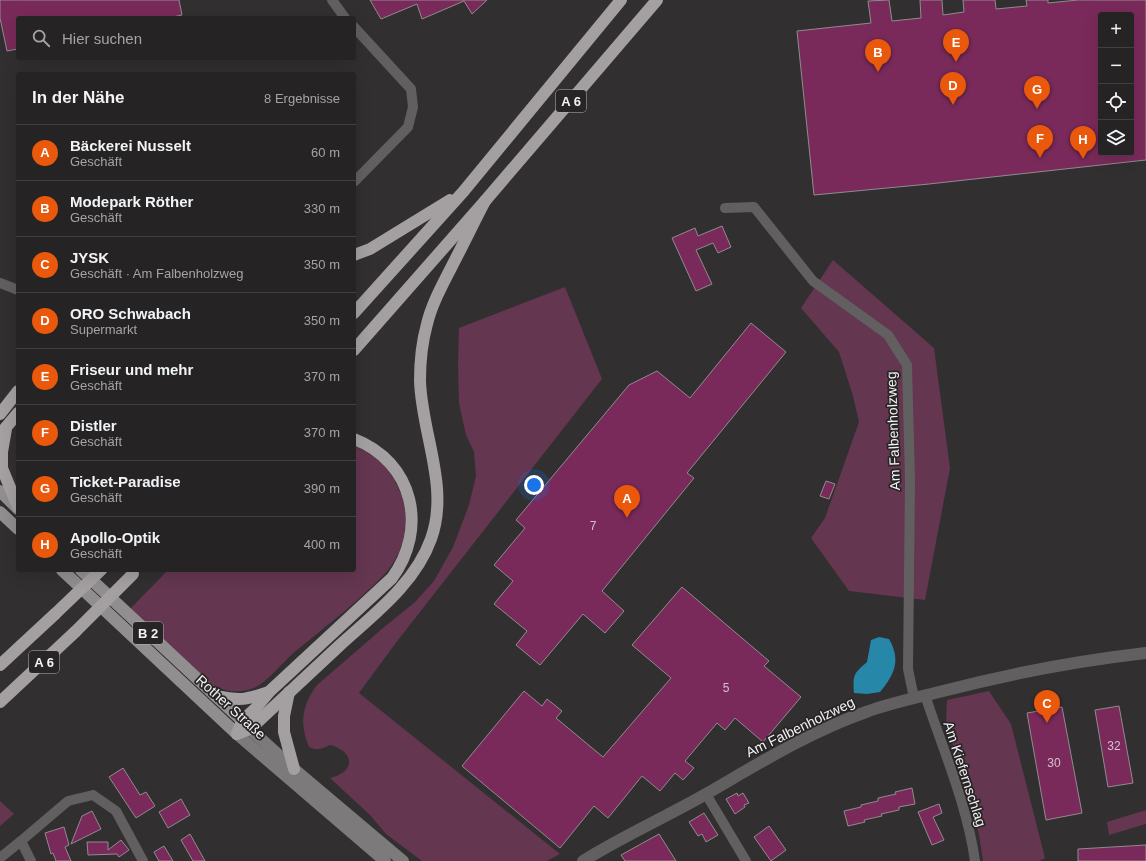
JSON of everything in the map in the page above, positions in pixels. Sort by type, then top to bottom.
[{"type":"highway","name":"A 6","points":[[356,311],[463,192],[622,0]]},
{"type":"highway","name":"A 6","points":[[356,348],[485,201],[657,0]]},
{"type":"highway","points":[[356,254],[370,249],[463,192]]},
{"type":"highway","points":[[237,734],[246,725],[289,692],[400,589],[422,560],[432,539],[436,521],[437,488],[433,457],[421,400],[420,379],[421,358],[426,325],[443,283],[485,201]]},
{"type":"highway","points":[[0,414],[16,394]]},
{"type":"highway","points":[[16,415],[3,431],[2,452],[2,468],[16,503]]},
{"type":"highway","points":[[246,725],[255,709],[270,691],[392,578],[400,568],[405,556],[410,538],[412,522],[410,505],[405,487],[396,470],[386,458],[370,447],[356,440]]},
{"type":"highway","name":"A 6","points":[[0,665],[99,572]]},
{"type":"highway","name":"A 6","points":[[0,702],[75,632],[136,572]]},
{"type":"highway","points":[[216,696],[236,700],[245,700],[270,691]]},
{"type":"highway","points":[[289,692],[284,716],[284,732],[294,769]]},
{"type":"main road","points":[[0,491],[16,506]]},
{"type":"main road","points":[[0,512],[16,527]]},
{"type":"main road","name":"Rother Straße","points":[[64,572],[237,734],[385,861]]},
{"type":"main road","name":"Rother Straße","points":[[83,572],[294,769],[403,861]]},
{"type":"street","points":[[332,0],[344,16]]},
{"type":"street","points":[[356,29],[410,89],[413,107],[408,127],[356,180]]},
{"type":"street","name":"Am Falbenholzweg","points":[[725,208],[754,207],[813,281],[888,335],[907,365],[910,480],[908,669],[919,697]]},
{"type":"street","points":[[0,283],[16,289]]},
{"type":"street","name":"Am Falbenholzweg","points":[[583,861],[607,846],[706,794],[790,745],[843,720],[888,704],[1035,669],[1146,653]]},
{"type":"street","name":"Am Kiefernschlag","points":[[919,697],[962,803],[968,822],[975,861]]},
{"type":"street","points":[[706,794],[746,861]]},
{"type":"street","points":[[0,858],[68,801],[93,795],[116,812],[143,861]]},
{"type":"street","points":[[22,841],[31,861]]},
{"type":"shaded area","points":[[833,260],[934,348],[950,468],[925,600],[849,591],[811,538],[825,518],[859,422],[853,396],[839,352],[801,308]]},
{"type":"shaded area","points":[[565,287],[602,379],[395,644],[359,693],[560,854],[547,861],[422,861],[386,834],[370,815],[330,778],[345,771],[349,762],[348,756],[338,748],[330,745],[320,749],[309,747],[303,723],[305,707],[317,685],[415,602],[434,581],[453,547],[469,505],[476,476],[474,452],[466,435],[459,403],[459,328]]},
{"type":"shaded area","points":[[356,447],[371,455],[383,464],[397,484],[405,511],[405,529],[401,547],[393,563],[381,578],[358,600],[292,655],[263,682],[251,689],[236,691],[222,689],[213,685],[130,609],[166,572],[356,572]]},
{"type":"shaded area","points":[[989,691],[1011,724],[1045,858],[1039,861],[983,861],[979,834],[946,722],[947,700]]},
{"type":"shaded area","points":[[0,801],[14,814],[0,826]]},
{"type":"shaded area","points":[[1146,810],[1146,824],[1109,835],[1107,822]]},
{"type":"water","points":[[879,637],[889,639],[893,647],[895,654],[895,667],[893,673],[880,692],[867,694],[854,693],[854,678],[856,672],[867,662],[871,640]]},
{"type":"building","points":[[0,0],[179,0],[182,15],[16,16],[16,49],[7,51],[0,18]]},
{"type":"building","points":[[370,0],[487,0],[472,14],[464,1],[422,19],[417,4],[381,19]]},
{"type":"building","points":[[889,0],[892,21],[921,18],[920,0],[942,0],[943,15],[964,12],[963,0],[995,0],[996,9],[1027,6],[1026,0],[1048,0],[1048,3],[1078,0],[1146,0],[1146,160],[814,195],[797,31],[871,23],[868,1]]},
{"type":"building","points":[[722,226],[731,247],[718,253],[713,243],[696,250],[712,284],[696,291],[672,238],[695,228],[698,236]]},
{"type":"building","points":[[751,323],[786,352],[687,473],[694,478],[602,591],[624,611],[605,633],[583,614],[540,665],[516,645],[527,631],[494,604],[513,581],[494,565],[525,528],[516,520],[629,385],[657,371],[690,398]]},
{"type":"building","points":[[826,481],[835,484],[829,499],[820,496]]},
{"type":"building","points":[[682,587],[769,661],[764,666],[801,697],[763,742],[735,718],[725,730],[717,723],[685,761],[694,768],[683,780],[675,773],[660,791],[642,776],[608,818],[594,806],[560,848],[462,766],[524,691],[542,706],[547,699],[562,711],[556,718],[603,757],[671,678],[632,645]]},
{"type":"building","points":[[1119,706],[1133,783],[1108,787],[1095,710]]},
{"type":"building","points":[[1062,707],[1082,813],[1046,820],[1027,713]]},
{"type":"building","points":[[123,768],[140,795],[146,792],[155,806],[136,818],[109,777]]},
{"type":"building","points":[[912,788],[915,804],[899,807],[899,810],[881,814],[882,816],[864,820],[865,822],[848,826],[844,811],[878,801],[878,798],[896,794],[895,792]]},
{"type":"building","points":[[737,793],[738,796],[743,793],[749,803],[744,805],[745,807],[735,814],[726,799]]},
{"type":"building","points":[[181,799],[190,815],[168,828],[159,812]]},
{"type":"building","points":[[939,804],[942,813],[933,817],[944,840],[932,845],[918,812]]},
{"type":"building","points":[[92,811],[101,829],[71,844],[82,816]]},
{"type":"building","points":[[704,813],[718,835],[706,842],[702,834],[698,836],[689,822]]},
{"type":"building","points":[[769,826],[786,850],[771,861],[754,837]]},
{"type":"building","points":[[64,827],[69,845],[65,847],[71,861],[56,861],[53,853],[51,854],[45,833]]},
{"type":"building","points":[[190,834],[205,861],[193,861],[181,840]]},
{"type":"building","points":[[659,834],[676,861],[625,861],[621,855]]},
{"type":"building","points":[[121,840],[129,850],[119,857],[117,854],[88,855],[87,842],[108,842],[108,850]]},
{"type":"building","points":[[1146,845],[1146,861],[1078,861],[1078,849]]},
{"type":"building","points":[[164,846],[173,861],[159,861],[154,852]]},
{"type":"place","name":"Friseur und mehr","points":[[956,62]]},
{"type":"place","name":"Modepark Röther","points":[[878,72]]},
{"type":"place","name":"ORO Schwabach","points":[[953,105]]},
{"type":"place","name":"Ticket-Paradise","points":[[1037,109]]},
{"type":"place","name":"Distler","points":[[1040,158]]},
{"type":"place","name":"Apollo-Optik","points":[[1083,159]]},
{"type":"place","name":"Bäckerei Nusselt","points":[[627,518]]},
{"type":"place","name":"JYSK","points":[[1047,723]]}]
